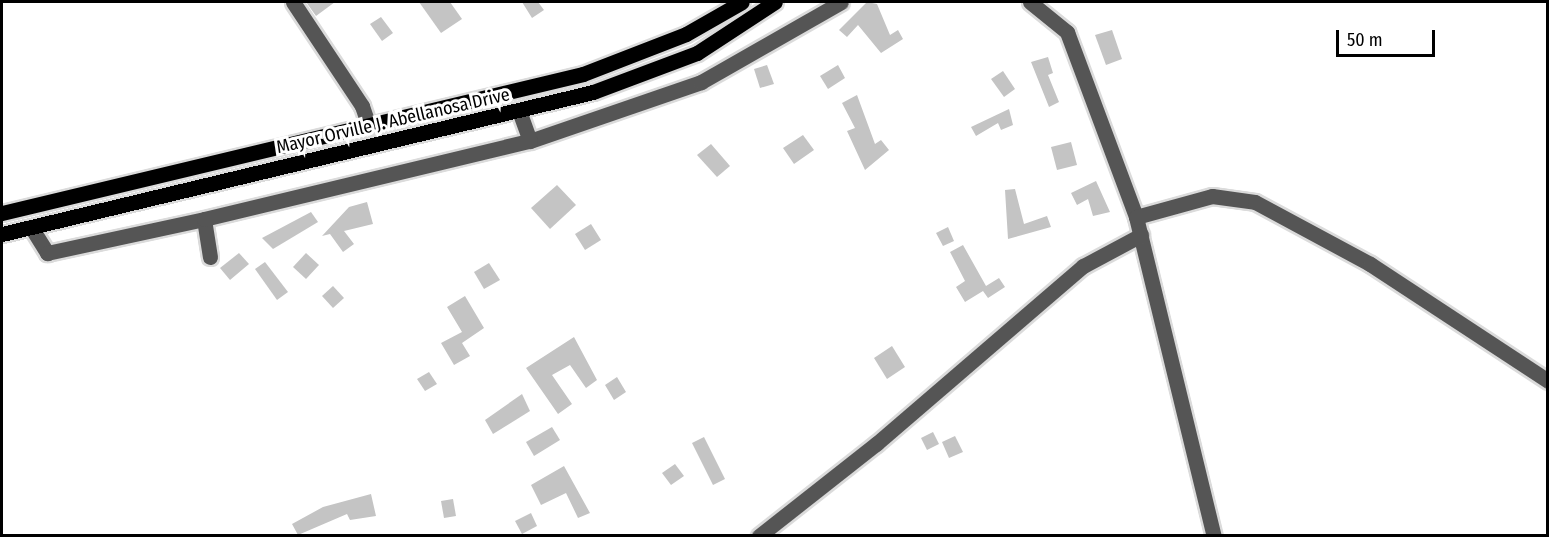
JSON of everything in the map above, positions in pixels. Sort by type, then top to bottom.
[{"type":"main road","name":"Mayor Orville J. Abellanosa Drive","points":[[2,213],[369,126],[633,58],[742,2]]},
{"type":"main road","name":"Mayor Orville J. Abellanosa Drive","points":[[2,234],[593,93],[687,57],[775,2]]},
{"type":"street","points":[[292,2],[362,106],[369,126]]},
{"type":"street","points":[[31,227],[47,253],[204,219],[530,141],[701,82],[840,2]]},
{"type":"street","points":[[1030,2],[1066,32],[1136,217],[1214,536]]},
{"type":"street","points":[[519,111],[530,141]]},
{"type":"street","points":[[1136,217],[1212,196],[1255,202],[1378,269],[1548,381]]},
{"type":"street","points":[[204,219],[210,257]]},
{"type":"street","points":[[759,536],[885,436],[1083,266],[1141,235]]},
{"type":"building","points":[[306,2],[335,2],[316,16]]},
{"type":"building","points":[[419,2],[450,2],[462,19],[441,33]]},
{"type":"building","points":[[522,2],[538,2],[544,10],[532,18]]},
{"type":"building","points":[[867,2],[877,4],[890,35],[898,30],[903,39],[881,53],[858,25],[847,37],[839,30]]},
{"type":"building","points":[[381,17],[393,33],[382,41],[370,24]]},
{"type":"building","points":[[1112,30],[1122,59],[1106,65],[1095,35]]},
{"type":"building","points":[[1048,57],[1053,73],[1048,75],[1059,102],[1049,107],[1031,62]]},
{"type":"building","points":[[767,65],[774,84],[760,88],[754,69]]},
{"type":"building","points":[[838,65],[845,78],[828,89],[820,76]]},
{"type":"building","points":[[1003,71],[1015,89],[1004,97],[991,79]]},
{"type":"building","points":[[857,95],[875,144],[881,140],[889,150],[865,170],[847,131],[855,128],[842,103]]},
{"type":"building","points":[[1009,109],[1013,125],[1001,130],[998,123],[976,136],[971,127]]},
{"type":"building","points":[[803,135],[814,150],[794,164],[783,148]]},
{"type":"building","points":[[1071,142],[1077,165],[1057,170],[1051,147]]},
{"type":"building","points":[[711,144],[730,166],[717,177],[697,155]]},
{"type":"building","points":[[1096,181],[1110,212],[1093,216],[1088,199],[1077,205],[1071,193]]},
{"type":"building","points":[[557,185],[576,205],[550,229],[531,208]]},
{"type":"building","points":[[1015,189],[1024,224],[1047,216],[1051,227],[1008,239],[1005,190]]},
{"type":"building","points":[[367,202],[373,224],[344,231],[354,244],[343,252],[330,234],[322,236],[349,207]]},
{"type":"building","points":[[311,212],[318,222],[273,249],[262,238]]},
{"type":"building","points":[[591,224],[601,240],[585,250],[575,234]]},
{"type":"building","points":[[948,227],[954,241],[943,246],[936,233]]},
{"type":"building","points":[[963,245],[986,286],[999,278],[1005,287],[988,298],[983,291],[965,302],[956,287],[965,281],[950,252]]},
{"type":"building","points":[[239,253],[249,264],[230,280],[220,268]]},
{"type":"building","points":[[306,253],[319,265],[306,279],[293,267]]},
{"type":"building","points":[[265,262],[288,292],[277,300],[255,269]]},
{"type":"building","points":[[489,263],[500,280],[484,289],[474,272]]},
{"type":"building","points":[[333,286],[344,298],[333,308],[322,296]]},
{"type":"building","points":[[465,296],[484,328],[462,343],[470,356],[454,365],[441,343],[462,332],[447,307]]},
{"type":"building","points":[[574,337],[597,380],[586,388],[570,365],[552,375],[572,404],[558,414],[526,368]]},
{"type":"building","points":[[892,346],[905,367],[887,379],[874,358]]},
{"type":"building","points":[[429,372],[437,384],[425,391],[417,379]]},
{"type":"building","points":[[617,377],[626,392],[614,400],[605,385]]},
{"type":"building","points":[[522,394],[530,411],[493,434],[485,420]]},
{"type":"building","points":[[552,427],[560,440],[534,456],[526,442]]},
{"type":"building","points":[[933,432],[939,444],[927,450],[921,438]]},
{"type":"building","points":[[955,436],[963,452],[949,458],[942,442]]},
{"type":"building","points":[[704,437],[725,479],[713,485],[692,443]]},
{"type":"building","points":[[675,464],[684,476],[671,485],[662,473]]},
{"type":"building","points":[[564,466],[590,513],[578,518],[566,493],[541,505],[531,485]]},
{"type":"building","points":[[371,494],[376,516],[350,520],[347,514],[298,535],[292,524],[323,507]]},
{"type":"building","points":[[453,499],[456,516],[444,518],[441,501]]},
{"type":"building","points":[[531,513],[537,526],[522,534],[515,521]]}]
